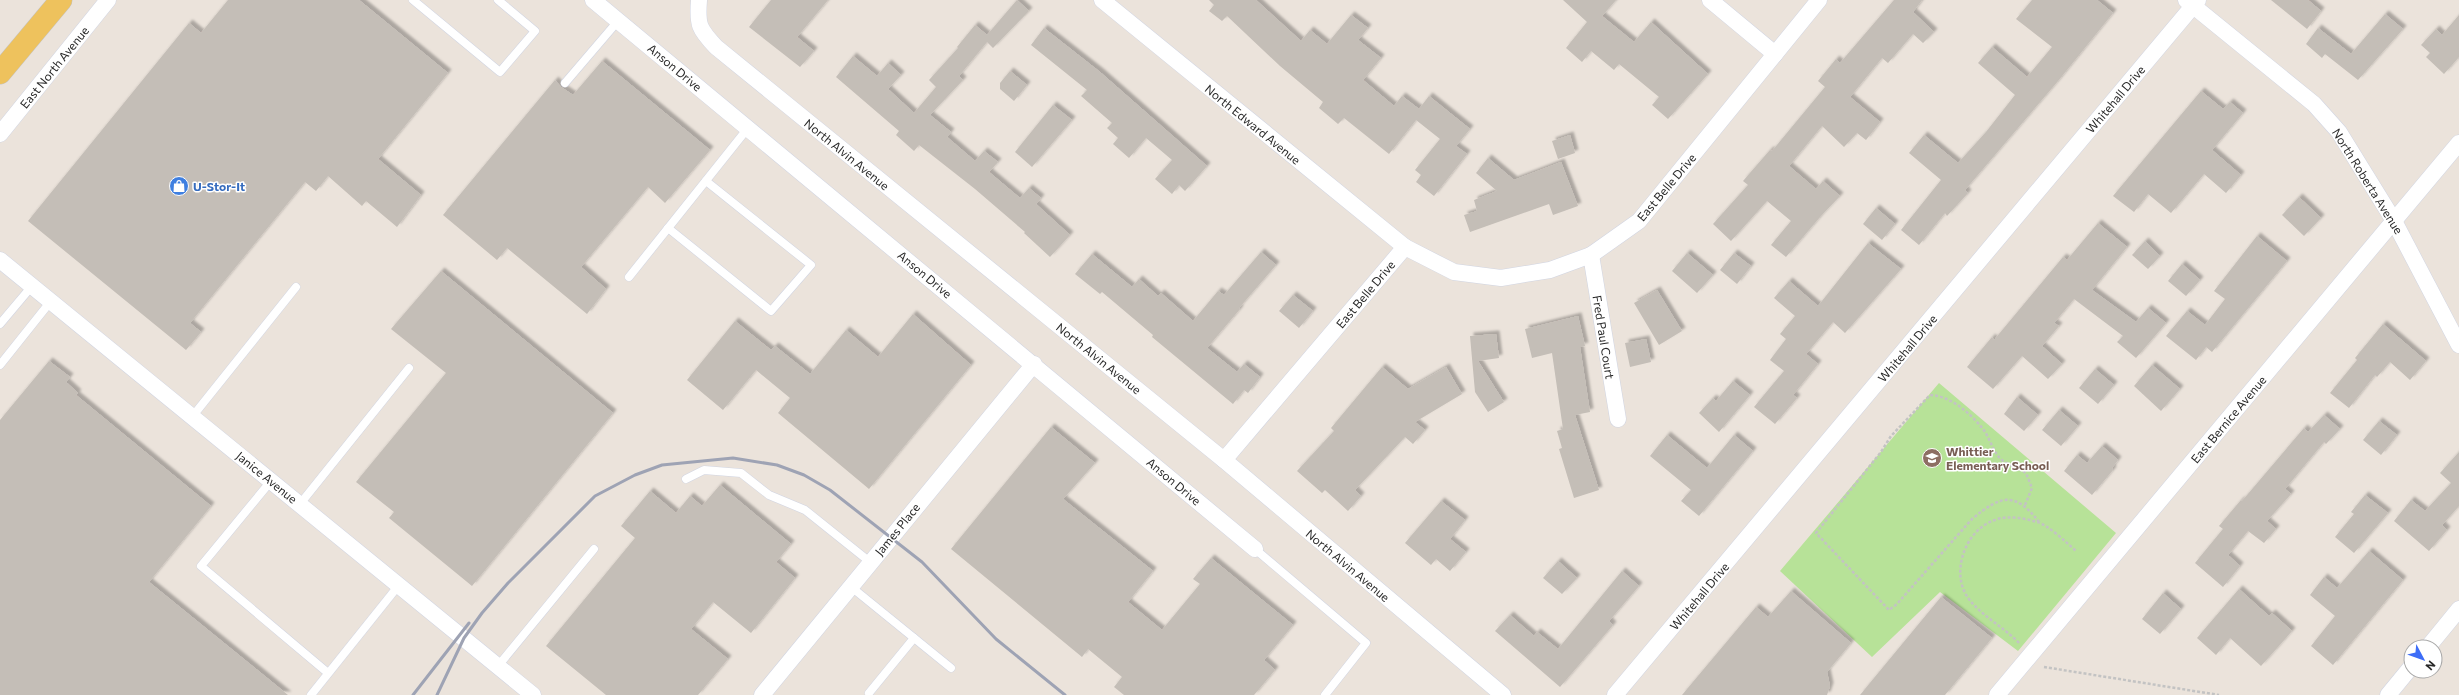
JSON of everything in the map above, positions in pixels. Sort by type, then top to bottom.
[{"type":"main road","points":[[0,73],[61,0]]},
{"type":"street","name":"East North Avenue","points":[[0,134],[108,0]]},
{"type":"street","name":"Anson Drive","points":[[593,0],[1034,364],[1255,549]]},
{"type":"street","name":"North Alvin Avenue","points":[[699,0],[698,20],[704,34],[716,47],[1224,460],[1503,695]]},
{"type":"street","name":"North Edward Avenue","points":[[1102,0],[1405,247]]},
{"type":"street","points":[[1710,0],[1775,54]]},
{"type":"street","name":"East Belle Drive","points":[[1224,460],[1405,247],[1454,272],[1501,278],[1550,270],[1591,255],[1639,221],[1819,0]]},
{"type":"street","name":"North Roberta Avenue","points":[[2192,2],[2314,104],[2339,132],[2394,221],[2459,345]]},
{"type":"street","name":"Whitehall Drive","points":[[1615,695],[2192,2]]},
{"type":"street","name":"East Bernice Avenue","points":[[1997,695],[2459,143]]},
{"type":"street","name":"Fred Paul Court","points":[[1591,255],[1618,418]]},
{"type":"street","name":"Janice Avenue","points":[[0,260],[533,695]]},
{"type":"street","name":"James Place","points":[[762,695],[850,586],[1034,364]]},
{"type":"street","points":[[2435,639],[2459,609]]},
{"type":"street","points":[[2388,695],[2403,677]]},
{"type":"lane","points":[[413,0],[500,72],[535,31],[498,0]]},
{"type":"lane","points":[[565,83],[618,20]]},
{"type":"lane","points":[[629,278],[748,128]]},
{"type":"lane","points":[[668,228],[771,311],[811,265],[706,181]]},
{"type":"lane","points":[[0,324],[32,286]]},
{"type":"lane","points":[[192,416],[296,286]]},
{"type":"lane","points":[[0,365],[51,301]]},
{"type":"lane","points":[[300,504],[409,368]]},
{"type":"lane","points":[[686,479],[704,470],[741,473],[769,495],[806,510],[870,562]]},
{"type":"lane","points":[[271,481],[201,566],[328,673]]},
{"type":"lane","points":[[498,666],[594,549]]},
{"type":"lane","points":[[1255,549],[1366,643],[1324,695]]},
{"type":"lane","points":[[310,695],[399,585]]},
{"type":"lane","points":[[850,586],[951,668]]},
{"type":"lane","points":[[869,693],[914,638]]},
{"type":"path","points":[[2025,505],[2032,488],[2026,473],[2006,464],[1998,456],[1983,430],[1954,402],[1945,397],[1930,395],[1891,436],[1881,452],[1816,532],[1889,610],[1897,604],[1972,519],[1986,507],[2002,500],[2018,501],[2025,505],[2039,522]]},
{"type":"green space","points":[[1939,383],[2116,533],[2018,651],[1940,592],[1872,657],[1780,571]]},
{"type":"building","name":"U-Stor-It","points":[[228,0],[359,0],[448,73],[378,159],[421,195],[397,227],[366,201],[362,206],[328,176],[316,191],[305,182],[190,323],[201,332],[186,350],[28,221],[189,23],[201,33]]},
{"type":"building","points":[[771,0],[828,0],[797,37],[814,51],[800,67],[749,27]]},
{"type":"building","points":[[1017,0],[1029,11],[993,48],[987,42],[959,76],[963,80],[930,115],[951,132],[947,137],[975,161],[984,151],[998,162],[989,172],[1020,198],[1029,188],[1041,198],[1036,204],[1070,235],[1050,257],[1024,233],[1025,232],[975,189],[919,145],[914,151],[896,135],[899,131],[836,77],[853,56],[877,76],[888,63],[901,75],[888,89],[914,113],[936,87],[929,80],[958,48],[957,47],[975,25],[987,35]]},
{"type":"building","points":[[1209,0],[1256,0],[1301,41],[1310,30],[1327,44],[1351,15],[1368,28],[1358,40],[1381,58],[1363,80],[1394,106],[1402,96],[1419,109],[1429,96],[1470,129],[1456,146],[1467,154],[1434,196],[1416,182],[1421,175],[1415,170],[1440,139],[1416,120],[1389,154],[1344,118],[1338,124],[1319,108],[1323,102],[1280,66],[1227,16],[1222,21],[1209,11],[1214,5]]},
{"type":"building","points":[[1563,0],[1616,0],[1602,16],[1634,42],[1651,22],[1708,74],[1668,119],[1652,105],[1659,97],[1619,64],[1614,70],[1591,51],[1582,62],[1566,48],[1587,22]]},
{"type":"building","points":[[1894,0],[1922,0],[1913,12],[1934,32],[1923,43],[1913,34],[1888,63],[1882,58],[1850,97],[1880,122],[1866,140],[1857,133],[1844,147],[1822,126],[1789,166],[1816,189],[1823,181],[1840,196],[1786,257],[1771,245],[1791,221],[1767,201],[1731,241],[1713,224],[1748,185],[1743,181],[1770,150],[1772,151],[1825,87],[1818,81],[1836,59],[1840,63]]},
{"type":"building","points":[[2032,0],[2097,0],[2113,13],[2058,81],[1965,190],[1968,193],[1947,216],[1945,213],[1919,245],[1901,230],[1941,180],[1909,153],[1924,135],[1958,163],[1986,132],[2015,95],[1978,63],[1992,47],[2027,77],[2052,47],[2016,19]]},
{"type":"building","points":[[2271,0],[2308,0],[2321,11],[2307,29]]},
{"type":"building","points":[[2385,14],[2403,29],[2358,80],[2325,54],[2322,58],[2306,44],[2318,28],[2351,54]]},
{"type":"building","points":[[2459,15],[2459,57],[2444,74],[2426,57],[2430,53],[2421,45],[2436,29],[2442,35]]},
{"type":"building","points":[[1044,28],[1100,72],[1207,166],[1185,191],[1179,185],[1172,194],[1155,179],[1172,160],[1146,138],[1129,158],[1113,144],[1118,138],[1107,128],[1112,123],[1081,96],[1087,90],[1031,45]]},
{"type":"building","points":[[602,61],[710,150],[665,203],[648,187],[581,267],[606,289],[587,314],[507,248],[497,260],[443,215],[555,80],[561,87],[573,95]]},
{"type":"building","points":[[1010,71],[1027,85],[1014,101],[1000,89],[1000,83]]},
{"type":"building","points":[[2201,91],[2223,109],[2230,102],[2243,113],[2212,150],[2241,175],[2226,193],[2204,174],[2171,213],[2148,194],[2134,212],[2113,196]]},
{"type":"building","points":[[1053,105],[1072,120],[1032,167],[1015,152]]},
{"type":"building","points":[[1570,135],[1575,153],[1558,159],[1552,141]]},
{"type":"building","points":[[1488,158],[1514,180],[1561,162],[1578,206],[1553,215],[1549,204],[1470,232],[1464,215],[1477,211],[1474,200],[1497,191],[1476,173]]},
{"type":"building","points":[[2299,197],[2321,218],[2304,236],[2282,215]]},
{"type":"building","points":[[1876,208],[1895,224],[1882,240],[1863,224]]},
{"type":"building","points":[[2098,223],[2127,247],[2092,290],[2136,322],[2148,308],[2166,323],[2136,358],[2117,342],[2123,336],[2074,299],[2054,323],[2059,326],[2042,346],[2062,364],[2048,379],[2022,356],[1993,389],[1967,367],[1992,337],[1994,340],[2063,257],[2067,260]]},
{"type":"building","points":[[2257,236],[2287,261],[2212,352],[2206,347],[2196,360],[2166,336],[2187,311],[2205,325],[2225,299],[2214,291]]},
{"type":"building","points":[[2145,241],[2160,256],[2148,269],[2132,255]]},
{"type":"building","points":[[1868,243],[1901,269],[1845,333],[1833,322],[1806,354],[1818,364],[1793,395],[1797,398],[1775,424],[1754,407],[1784,371],[1770,360],[1786,339],[1780,334],[1795,316],[1774,298],[1789,281],[1818,306]]},
{"type":"building","points":[[1261,252],[1276,265],[1207,348],[1237,372],[1244,364],[1260,377],[1248,393],[1244,390],[1233,404],[1152,337],[1153,335],[1102,292],[1100,294],[1075,274],[1092,254],[1132,287],[1139,279],[1158,296],[1161,293],[1193,321],[1218,291],[1224,295]]},
{"type":"building","points":[[1687,253],[1713,275],[1697,293],[1672,271]]},
{"type":"building","points":[[1734,253],[1751,266],[1737,284],[1720,270]]},
{"type":"building","points":[[2182,264],[2200,280],[2186,296],[2168,281]]},
{"type":"building","points":[[441,271],[613,413],[472,586],[389,518],[394,512],[356,482],[446,373],[391,329]]},
{"type":"building","points":[[1657,290],[1682,331],[1659,345],[1634,303]]},
{"type":"building","points":[[1293,295],[1313,311],[1299,328],[1279,311]]},
{"type":"building","points":[[913,314],[971,365],[869,489],[778,413],[790,398],[756,370],[723,410],[687,380],[735,321],[771,350],[775,346],[810,374],[846,330],[878,357]]},
{"type":"building","points":[[1578,316],[1585,346],[1580,347],[1590,412],[1575,415],[1599,490],[1574,498],[1559,449],[1562,448],[1557,431],[1563,429],[1552,353],[1532,358],[1525,329]]},
{"type":"building","points":[[2383,324],[2426,361],[2410,380],[2390,362],[2377,377],[2375,375],[2349,408],[2330,393],[2357,360],[2355,358]]},
{"type":"building","points":[[1496,334],[1499,358],[1478,361],[1504,402],[1488,412],[1475,392],[1470,336]]},
{"type":"building","points":[[1646,339],[1651,362],[1630,367],[1625,343]]},
{"type":"building","points":[[49,361],[70,377],[66,382],[78,393],[76,395],[211,506],[149,582],[288,695],[0,695],[0,420]]},
{"type":"building","points":[[2152,365],[2180,389],[2161,411],[2134,386]]},
{"type":"building","points":[[1382,367],[1408,389],[1446,367],[1462,394],[1415,422],[1425,430],[1413,444],[1405,437],[1355,490],[1361,496],[1348,511],[1325,490],[1322,493],[1297,471],[1334,431],[1331,428]]},
{"type":"building","points":[[2095,369],[2114,385],[2098,404],[2079,388]]},
{"type":"building","points":[[1733,381],[1750,395],[1719,432],[1699,413],[1713,398],[1716,401]]},
{"type":"building","points":[[2017,397],[2038,415],[2024,431],[2004,414]]},
{"type":"building","points":[[2059,410],[2078,426],[2061,446],[2042,430]]},
{"type":"building","points":[[2324,415],[2340,429],[2326,444],[2324,442],[2285,489],[2291,494],[2267,521],[2276,529],[2264,543],[2248,531],[2228,555],[2240,566],[2223,587],[2195,563],[2223,529],[2219,526],[2241,500],[2242,501],[2304,428],[2308,432]]},
{"type":"building","points":[[2379,421],[2397,435],[2381,455],[2363,440]]},
{"type":"building","points":[[1051,427],[1095,463],[1063,499],[1153,571],[1128,602],[1162,630],[1200,584],[1193,579],[1211,558],[1293,625],[1264,660],[1275,670],[1254,695],[1124,695],[1114,687],[1122,677],[1088,649],[1082,657],[951,549]]},
{"type":"building","points":[[1667,435],[1707,468],[1734,435],[1753,451],[1699,516],[1681,501],[1691,490],[1650,456]]},
{"type":"building","points":[[2102,446],[2118,460],[2112,468],[2113,470],[2092,495],[2064,471],[2077,455],[2087,463]]},
{"type":"building","points":[[2459,452],[2459,506],[2442,525],[2447,530],[2429,551],[2394,521],[2411,500],[2425,511],[2451,483],[2440,473]]},
{"type":"building","points":[[720,485],[791,544],[776,562],[795,578],[751,633],[713,602],[691,629],[728,659],[698,695],[606,695],[546,646],[635,538],[621,526],[650,491],[676,513],[690,496],[702,506]]},
{"type":"building","points":[[2365,495],[2388,513],[2354,553],[2335,537],[2354,514],[2351,512]]},
{"type":"building","points":[[1441,501],[1465,520],[1450,539],[1466,552],[1450,571],[1436,559],[1431,565],[1405,543]]},
{"type":"building","points":[[2369,551],[2403,580],[2333,665],[2311,646],[2335,616],[2310,595],[2324,577],[2337,588]]},
{"type":"building","points":[[1558,561],[1577,578],[1562,594],[1543,578]]},
{"type":"building","points":[[1622,571],[1639,586],[1609,621],[1613,625],[1560,687],[1495,631],[1510,615],[1534,636],[1537,632],[1558,649]]},
{"type":"building","points":[[2239,589],[2269,616],[2272,613],[2292,631],[2261,666],[2230,638],[2216,655],[2197,638]]},
{"type":"building","points":[[1791,591],[1851,643],[1827,672],[1830,686],[1827,695],[1682,695],[1756,607],[1768,617]]},
{"type":"building","points":[[2163,593],[2181,609],[2160,634],[2142,619]]},
{"type":"building","points":[[1941,597],[1992,638],[1945,695],[1860,695]]},
{"type":"railway","points":[[437,695],[464,638],[482,613],[508,583],[595,496],[635,475],[662,465],[733,458],[777,465],[804,475],[830,490],[922,562],[996,639],[1065,695]]},
{"type":"railway","points":[[413,695],[469,623]]},
{"type":"place","name":"U-Stor-It","points":[[179,186]]},
{"type":"place","name":"Whittier Elementary School","points":[[1932,458]]}]
